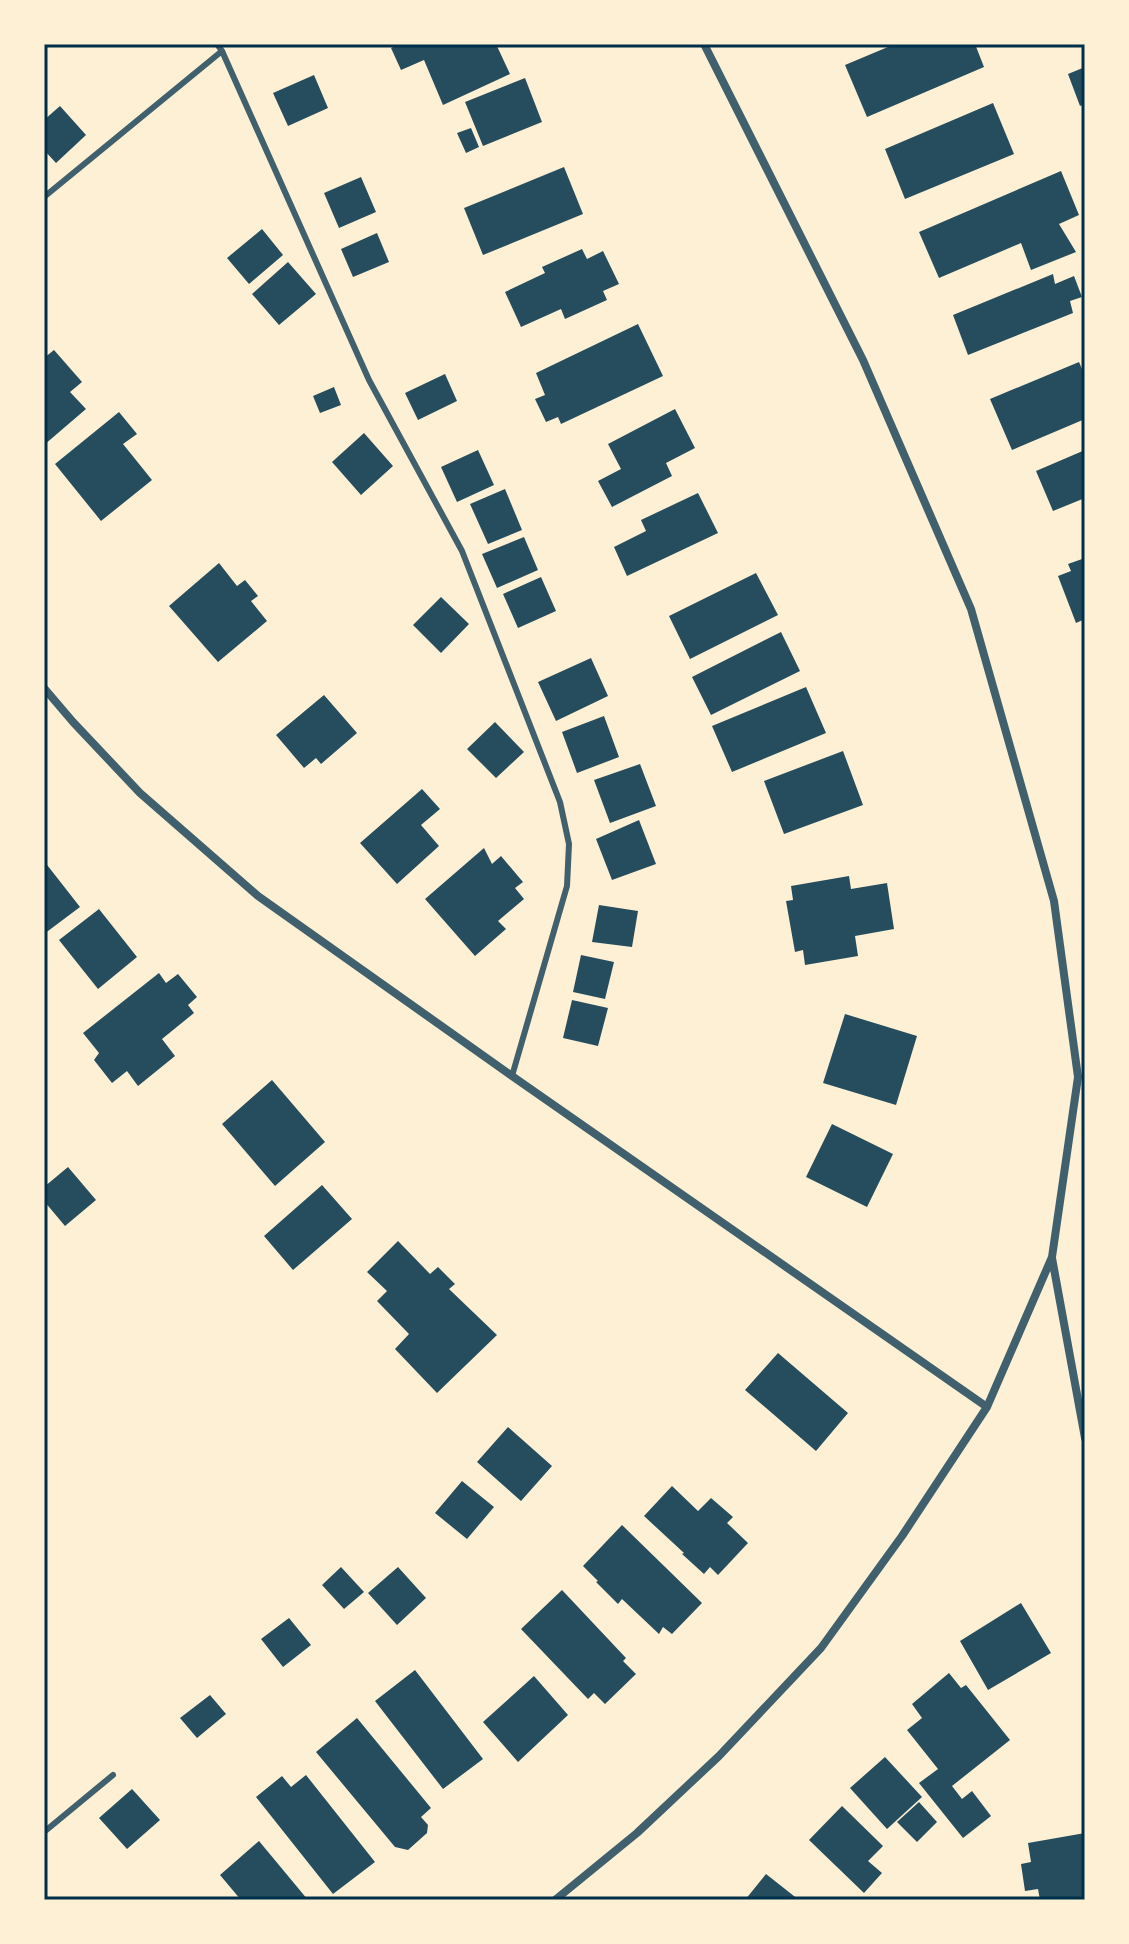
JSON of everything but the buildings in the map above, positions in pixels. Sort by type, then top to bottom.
[{"type":"street","points":[[555,1900],[637,1833],[719,1756],[821,1648],[902,1536],[987,1407],[1052,1257],[1081,1074],[1054,901],[971,609],[863,360],[704,44]]},
{"type":"street","points":[[44,688],[140,793],[258,896],[987,1407]]},
{"type":"street","points":[[1052,1257],[1085,1438]]},
{"type":"lane","points":[[217,44],[369,380],[462,551],[560,802],[569,844],[567,886],[512,1076]]},
{"type":"lane","points":[[44,197],[222,51]]},
{"type":"lane","points":[[44,1832],[113,1775]]}]
